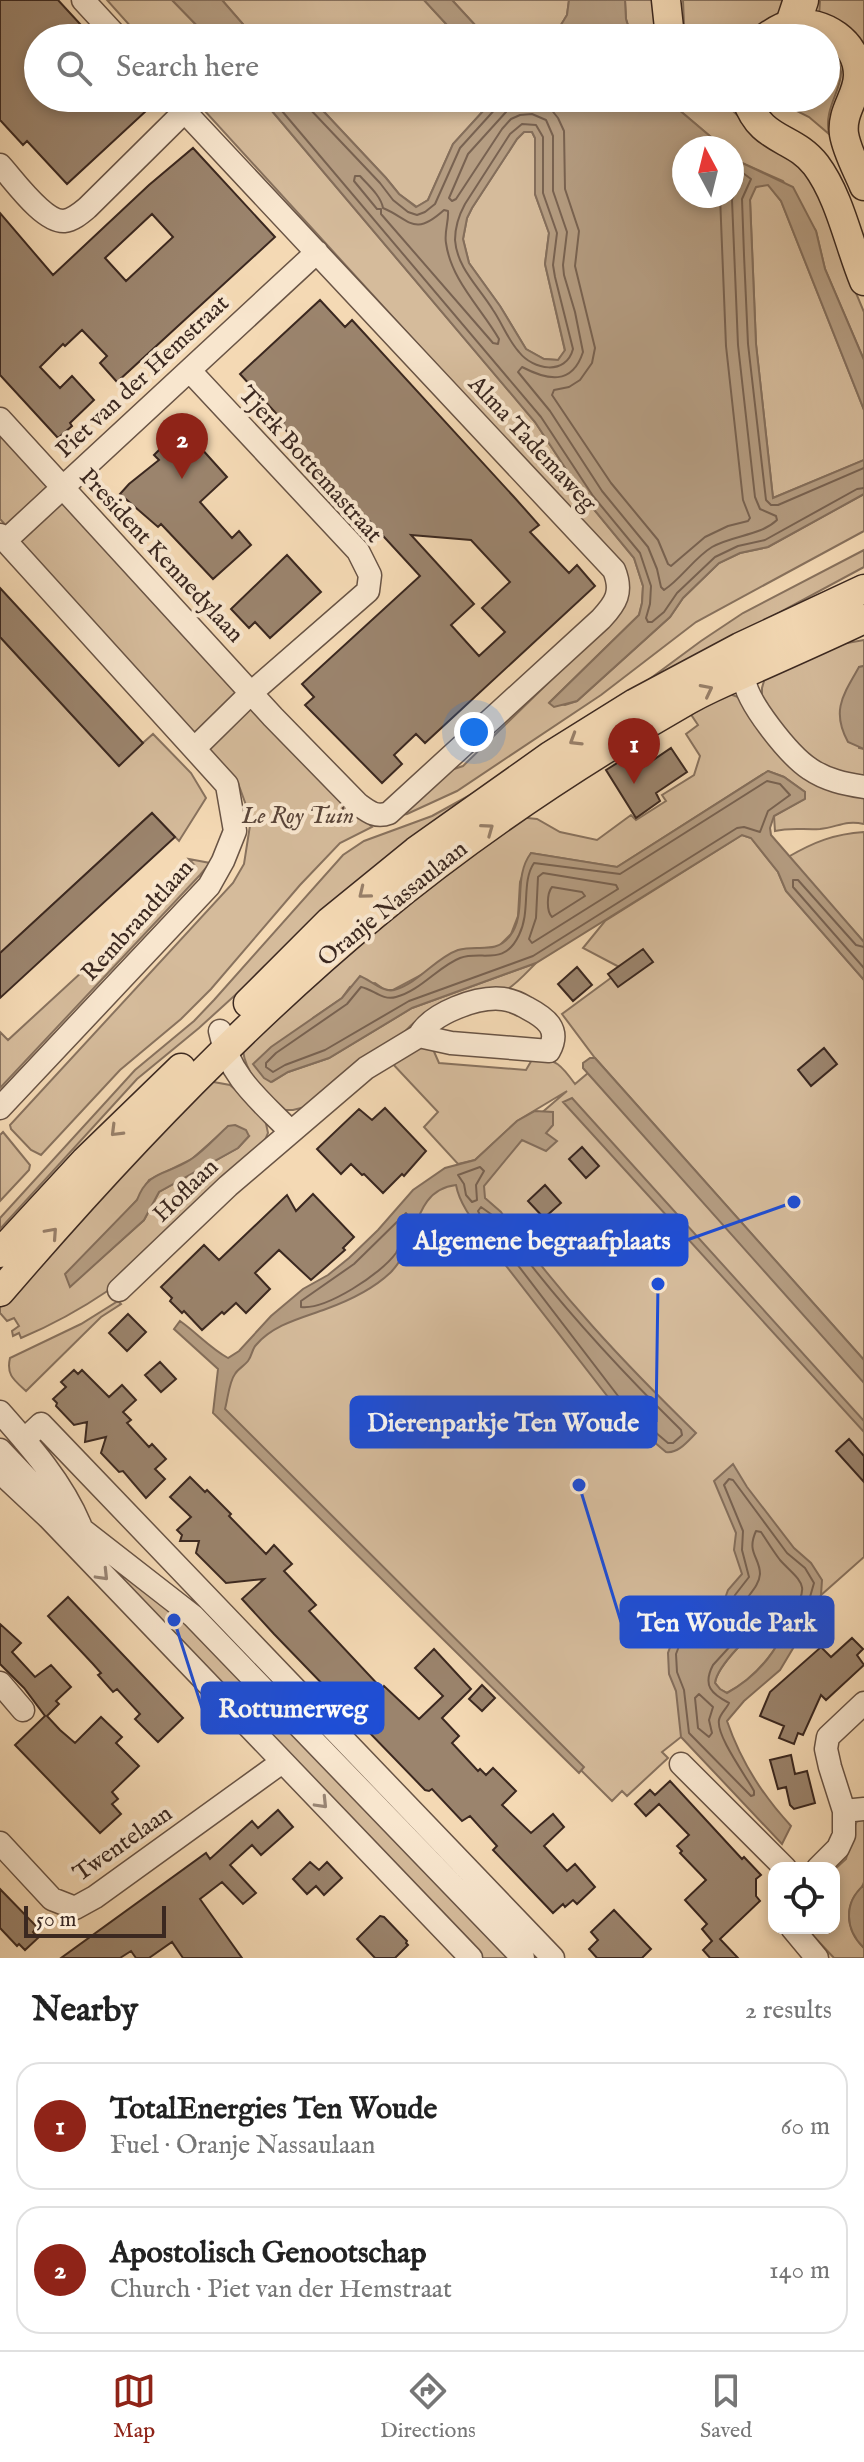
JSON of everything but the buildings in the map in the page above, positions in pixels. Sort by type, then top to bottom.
[{"type":"main road","points":[[666,0],[669,24]]},
{"type":"main road","points":[[840,39],[853,55],[858,70],[857,86],[844,117],[847,144],[864,186]]},
{"type":"main road","points":[[753,112],[761,126],[828,157],[864,241]]},
{"type":"main road","points":[[813,151],[864,281]]},
{"type":"main road","points":[[747,654],[757,630],[864,576]]},
{"type":"main road","name":"Oranje Nassaulaan","points":[[0,1253],[85,1161],[373,915],[507,815],[708,689],[747,654],[864,589]]},
{"type":"main road","name":"Oranje Nassaulaan","points":[[747,654],[864,619]]},
{"type":"main road","name":"Oranje Nassaulaan","points":[[0,1292],[222,1041]]},
{"type":"street","points":[[83,0],[105,24]]},
{"type":"street","points":[[0,165],[40,210],[64,221],[87,208],[172,112]]},
{"type":"street","name":"Alma Tademaweg","points":[[185,112],[614,570],[619,581],[619,594],[601,619],[389,813],[382,816]]},
{"type":"street","name":"Piet van der Hemstraat","points":[[2,538],[190,371],[317,252]]},
{"type":"street","name":"Tjerk Bottemastraat","points":[[190,371],[358,551],[370,575],[368,591],[251,693]]},
{"type":"street","name":"President Kennedylaan","points":[[0,419],[251,693],[358,804],[372,814],[382,816]]},
{"type":"street","points":[[2,538],[195,748],[251,693]]},
{"type":"street","points":[[747,654],[750,696],[792,754],[825,777],[864,787]]},
{"type":"street","name":"Rembrandtlaan","points":[[0,1108],[209,886],[223,861],[235,831],[227,785],[195,748]]},
{"type":"street","name":"Hoflaan","points":[[119,1290],[228,1186],[366,1068],[419,1036],[429,1023],[449,1011],[491,999],[506,999],[547,1019],[553,1030],[553,1042],[549,1051],[451,1043],[419,1036]]},
{"type":"street","points":[[222,1041],[239,1079],[291,1132]]},
{"type":"street","points":[[0,1412],[69,1498],[80,1526]]},
{"type":"street","points":[[24,1440],[41,1424],[553,1958]]},
{"type":"street","points":[[5,1468],[193,1616],[523,1958]]},
{"type":"street","points":[[5,1468],[49,1518],[471,1958]]},
{"type":"street","points":[[135,1569],[159,1547]]},
{"type":"street","points":[[0,1683],[23,1710]]},
{"type":"street","points":[[824,1862],[838,1848],[854,1810],[828,1758],[828,1737],[864,1703]]},
{"type":"street","name":"Twentelaan","points":[[0,1843],[52,1899],[75,1908],[95,1897],[282,1762]]},
{"type":"street","points":[[681,1764],[779,1862]]},
{"type":"street","points":[[796,1934],[808,1955]]},
{"type":"green space","points":[[107,0],[172,0],[195,24],[128,24]]},
{"type":"green space","points":[[222,0],[424,0],[446,24],[243,24]]},
{"type":"green space","points":[[452,0],[569,0],[567,15],[562,24],[474,24]]},
{"type":"green space","points":[[625,0],[657,0],[659,24],[628,24]]},
{"type":"green space","points":[[683,0],[793,0],[787,9],[767,24],[684,24]]},
{"type":"green space","points":[[820,0],[864,0],[864,55],[840,35],[840,24],[827,24],[819,17]]},
{"type":"green space","points":[[206,112],[273,112],[535,422],[587,501],[634,558],[643,586],[639,615],[550,702],[565,705],[577,701],[670,617],[683,598],[719,563],[740,553],[768,547],[864,494],[864,531],[696,622],[601,695],[457,791],[407,814],[391,817],[451,770],[463,766],[618,615],[627,591],[518,454]]},
{"type":"green space","points":[[324,112],[482,112],[453,144],[428,200],[417,207],[399,194]]},
{"type":"green space","points":[[682,112],[734,112],[757,134],[815,175],[864,312],[864,360],[825,269],[816,231],[783,181],[744,164],[744,136],[710,136]]},
{"type":"green space","points":[[799,112],[830,112],[829,134]]},
{"type":"green space","points":[[524,132],[532,132],[535,138],[535,194],[549,233],[545,264],[565,351],[558,360],[544,359],[526,349],[469,263],[463,239],[472,208]]},
{"type":"green space","points":[[768,184],[781,201],[864,410],[864,460],[773,498],[756,344],[750,199],[755,187]]},
{"type":"green space","name":"Le Roy Tuin","points":[[0,427],[372,827],[340,843],[211,989],[181,1019],[120,1070],[41,1155],[31,1150],[10,1125],[233,883],[244,864],[251,819],[238,783],[0,519]]},
{"type":"green space","points":[[864,550],[864,567],[632,692],[743,613]]},
{"type":"green space","points":[[0,637],[118,765],[153,734],[191,773],[206,798],[179,841],[152,813],[0,953]]},
{"type":"green space","points":[[864,640],[864,666],[859,667],[859,748],[864,749],[864,781],[821,767],[791,744],[762,698],[762,688],[766,674],[814,649]]},
{"type":"green space","points":[[727,693],[738,697],[773,743],[864,795],[864,824],[775,831],[774,816],[804,799],[805,792],[784,777],[768,771],[617,867],[531,853],[520,882],[518,916],[511,934],[498,947],[459,950],[393,990],[385,990],[375,983],[350,987],[342,998],[313,1018],[272,1082],[288,1072],[329,1058],[412,1008],[536,963],[516,983],[499,993],[462,998],[433,1010],[402,1035],[338,1077],[305,1107],[284,1110],[264,1091],[248,1068],[243,1051],[349,942],[518,817],[537,819],[560,832],[597,840],[631,815],[636,820],[666,801],[662,795],[694,775],[700,756],[686,734],[698,725],[690,713]]},
{"type":"green space","points":[[492,783],[321,917],[199,1028],[137,1079],[0,1229],[0,1218],[135,1070],[194,1021],[343,855],[364,841],[432,816]]},
{"type":"green space","points":[[864,832],[864,942],[788,857],[824,840]]},
{"type":"green space","points":[[742,835],[751,838],[778,872],[786,891],[864,980],[864,1360],[595,1058],[562,1014],[623,969],[583,948],[605,921]]},
{"type":"green space","points":[[189,859],[210,863],[0,1088],[0,1032],[8,1040],[196,867]]},
{"type":"green space","points":[[419,1045],[432,1047],[439,1063],[526,1070],[533,1058],[553,1061],[575,1084],[594,1068],[864,1370],[864,1557],[803,1611],[766,1597],[699,1669],[681,1737],[662,1752],[668,1758],[627,1796],[622,1791],[612,1801],[221,1413],[227,1371],[270,1326],[345,1287],[436,1182],[496,1152],[567,1091],[517,1121],[475,1160],[458,1164],[424,1127],[438,1112],[390,1061]]},
{"type":"green space","points":[[208,1081],[230,1085],[260,1111],[268,1133],[263,1145],[109,1290],[21,1338],[19,1333],[13,1336],[12,1331],[19,1326],[14,1318],[7,1321],[0,1313],[0,1300]],"holes":[[[228,1127],[249,1136],[238,1148],[159,1192],[144,1220],[70,1286],[149,1180],[192,1159]]]},
{"type":"green space","points":[[3,1132],[30,1165],[29,1170],[0,1201],[0,1135]]},
{"type":"green space","points":[[118,1301],[121,1304],[101,1317],[26,1391],[12,1377],[10,1358],[81,1324]]},
{"type":"green space","points":[[94,1551],[185,1623],[311,1749],[508,1958],[476,1958]]},
{"type":"green space","points":[[770,1621],[782,1637],[771,1654],[752,1676],[736,1688],[727,1693],[719,1689],[715,1683],[722,1667],[746,1640]]},
{"type":"green space","points":[[864,1818],[864,1882],[851,1904],[849,1917],[855,1937],[864,1948],[864,1958],[834,1958],[812,1934],[840,1934],[840,1864],[846,1859],[856,1822]]},
{"type":"water","points":[[172,0],[222,0],[243,24],[195,24]]},
{"type":"water","points":[[424,0],[452,0],[474,24],[446,24]]},
{"type":"water","points":[[569,0],[625,0],[628,24],[562,24],[567,15]]},
{"type":"water","points":[[273,112],[324,112],[399,194],[416,207],[428,200],[453,144],[482,112],[682,112],[710,136],[672,136],[672,208],[744,208],[744,164],[793,187],[816,231],[825,269],[864,360],[864,410],[781,201],[768,185],[756,187],[750,200],[756,344],[773,498],[864,460],[864,494],[768,547],[740,553],[719,563],[683,598],[670,617],[577,701],[554,707],[549,703],[639,615],[643,586],[634,558],[587,501],[535,422]],"holes":[[[524,132],[532,132],[535,138],[535,194],[549,233],[545,264],[565,350],[558,360],[544,359],[526,349],[469,263],[463,239],[472,208]]]},
{"type":"water","points":[[864,666],[864,749],[848,742],[840,712],[848,686],[859,667]]},
{"type":"water","points":[[768,771],[784,777],[805,792],[805,799],[774,816],[771,835],[864,942],[864,980],[786,891],[778,872],[751,838],[742,835],[536,963],[412,1008],[329,1058],[288,1072],[271,1082],[253,1064],[271,1047],[342,998],[360,976],[381,988],[394,990],[458,950],[492,947],[504,942],[515,927],[522,873],[531,853],[617,867]]},
{"type":"water","points":[[595,1058],[864,1360],[864,1383],[583,1068],[583,1063]]},
{"type":"water","points":[[572,1098],[864,1421],[864,1432],[563,1102]]},
{"type":"water","points":[[535,1111],[553,1112],[553,1125],[546,1133],[557,1141],[546,1151],[522,1140],[484,1186],[485,1198],[501,1212],[593,1327],[696,1433],[686,1443],[675,1451],[666,1452],[622,1415],[468,1214],[456,1185],[441,1189],[431,1197],[399,1261],[383,1279],[351,1298],[289,1322],[263,1338],[233,1377],[225,1409],[584,1767],[579,1773],[213,1413],[218,1369],[174,1329],[180,1321],[228,1358],[303,1289],[349,1258],[413,1190],[445,1168],[475,1160],[517,1121]]},
{"type":"water","points":[[235,1125],[246,1130],[249,1136],[238,1148],[159,1192],[144,1220],[70,1287],[65,1274],[137,1200],[147,1183],[190,1160],[228,1126]]},
{"type":"water","points":[[733,1464],[747,1487],[822,1580],[821,1595],[810,1620],[780,1670],[744,1701],[727,1721],[753,1776],[791,1826],[782,1844],[681,1737],[676,1691],[669,1674],[668,1653],[678,1625],[700,1639],[713,1632],[728,1590],[742,1574],[734,1550],[736,1533],[714,1481]],"holes":[[[770,1621],[782,1636],[759,1669],[736,1688],[727,1693],[715,1683],[729,1658],[763,1625]]]},
{"type":"water","points":[[864,1885],[864,1948],[853,1933],[849,1916],[852,1900]]},
{"type":"place","name":"Apostolisch Genootschap","points":[[182,479]]},
{"type":"place","name":"TotalEnergies Ten Woude","points":[[634,784]]},
{"type":"place","name":"Algemene begraafplaats","points":[[794,1202]]},
{"type":"place","name":"Dierenparkje Ten Woude","points":[[658,1284]]},
{"type":"place","name":"Ten Woude Park","points":[[579,1485]]},
{"type":"place","name":"Rottumerweg","points":[[174,1620]]}]
